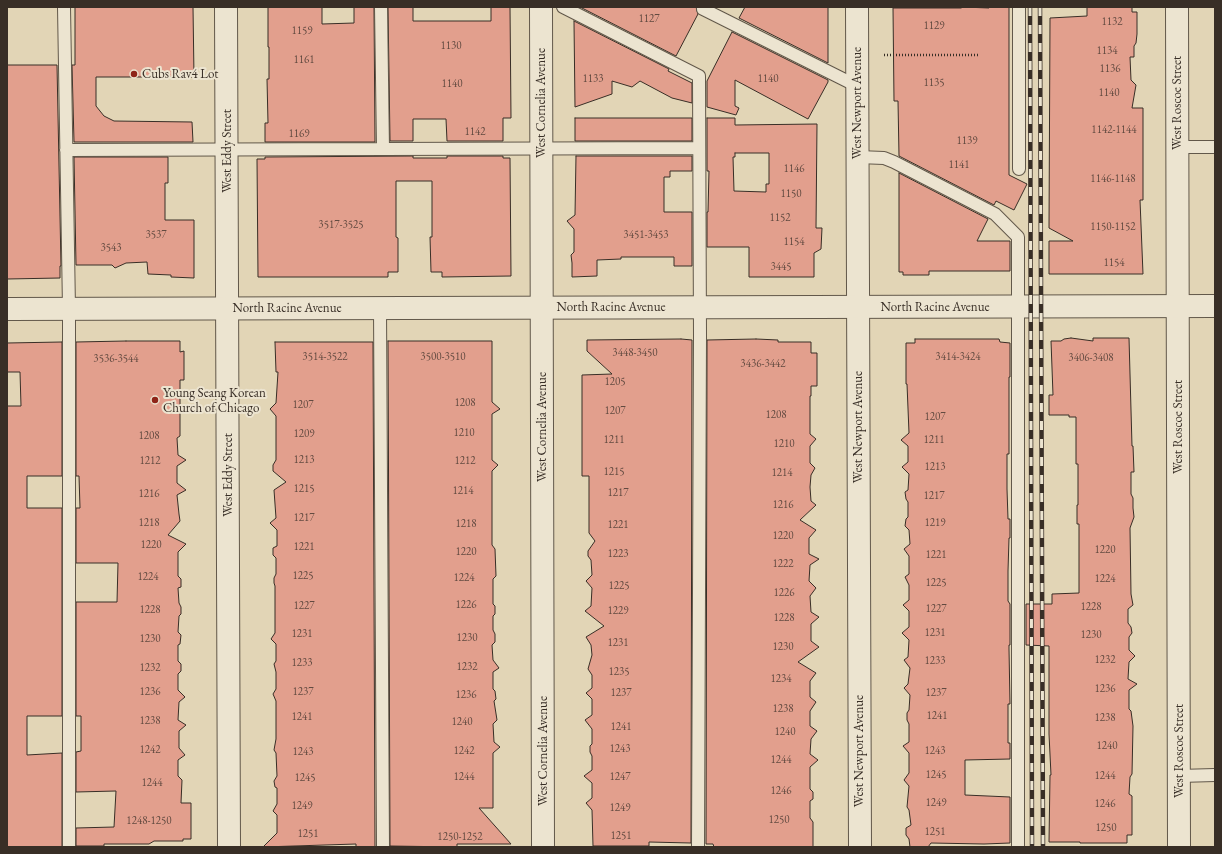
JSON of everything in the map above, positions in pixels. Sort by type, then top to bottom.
[{"type":"street","name":"West Eddy Street","points":[[226,7],[229,847]]},
{"type":"street","name":"West Cornelia Avenue","points":[[541,7],[543,847]]},
{"type":"street","name":"West Newport Avenue","points":[[857,7],[860,847]]},
{"type":"street","name":"West Roscoe Street","points":[[1177,7],[1179,847]]},
{"type":"street","name":"North Racine Avenue","points":[[7,309],[1215,306]]},
{"type":"lane","points":[[64,7],[69,309],[69,847]]},
{"type":"lane","points":[[382,7],[383,149]]},
{"type":"lane","points":[[563,7],[699,76],[698,847]]},
{"type":"lane","points":[[702,7],[702,9],[857,86]]},
{"type":"lane","points":[[1019,7],[1019,169]]},
{"type":"lane","points":[[1177,147],[1215,147]]},
{"type":"lane","points":[[66,150],[699,148]]},
{"type":"lane","points":[[858,157],[884,158],[894,162],[995,214],[1018,237],[1018,847]]},
{"type":"lane","points":[[380,308],[383,847]]},
{"type":"lane","points":[[1179,776],[1215,775]]},
{"type":"path","points":[[884,55],[979,55]]},
{"type":"building","name":"Cubs Rav4 Lot","points":[[75,7],[193,7],[194,77],[96,77],[96,106],[104,116],[114,121],[192,122],[193,142],[74,142],[72,65],[75,65]]},
{"type":"building","points":[[268,7],[322,7],[322,24],[354,23],[354,7],[374,7],[375,142],[265,142],[265,123],[268,123],[267,79],[269,79]]},
{"type":"building","points":[[388,7],[413,7],[413,21],[491,21],[491,7],[510,7],[511,118],[503,118],[503,141],[447,141],[446,119],[413,119],[413,141],[390,141]]},
{"type":"building","points":[[580,7],[696,7],[698,14],[676,56]]},
{"type":"building","points":[[745,7],[828,7],[828,63],[739,18]]},
{"type":"building","points":[[1009,7],[1009,175],[1027,184],[1014,210],[996,201],[994,205],[899,156],[898,101],[894,101],[893,8]]},
{"type":"building","points":[[1087,7],[1132,7],[1132,12],[1137,12],[1137,34],[1136,43],[1134,46],[1134,57],[1130,57],[1131,80],[1136,85],[1132,108],[1143,108],[1143,200],[1140,200],[1143,274],[1049,274],[1049,241],[1073,241],[1049,228],[1050,18],[1087,16]]},
{"type":"building","points":[[574,21],[669,69],[668,71],[692,83],[692,103],[672,98],[640,81],[632,87],[612,81],[612,94],[575,107]]},
{"type":"building","points":[[732,32],[828,80],[808,119],[735,80],[735,106],[739,108],[736,115],[707,107],[707,81]]},
{"type":"building","points":[[7,65],[57,65],[60,278],[7,279]]},
{"type":"building","points":[[575,118],[692,118],[692,141],[575,141]]},
{"type":"building","points":[[707,118],[735,118],[735,125],[817,124],[816,228],[822,228],[821,249],[814,253],[814,277],[749,277],[749,247],[707,247],[709,171],[707,171]],"holes":[[[735,153],[769,153],[769,184],[766,184],[766,192],[734,191],[733,157],[735,157]]]},
{"type":"building","points":[[413,156],[413,158],[447,158],[447,156],[503,156],[503,158],[510,158],[511,276],[442,277],[442,272],[431,272],[430,237],[432,237],[432,181],[396,181],[396,237],[398,238],[398,272],[388,272],[388,277],[258,277],[257,159],[265,159],[265,157]]},
{"type":"building","points":[[576,156],[692,156],[692,171],[670,171],[670,177],[664,177],[664,212],[692,212],[692,266],[674,266],[674,257],[621,257],[621,259],[597,260],[597,276],[572,277],[571,255],[574,252],[574,229],[567,221],[575,215]]},
{"type":"building","points":[[74,157],[168,157],[168,183],[165,183],[165,220],[194,220],[194,278],[148,274],[147,262],[126,263],[115,268],[112,265],[76,265]]},
{"type":"building","points":[[899,173],[988,219],[977,241],[1010,241],[1010,271],[929,271],[929,275],[903,275],[903,272],[899,272]]},
{"type":"building","points":[[1071,338],[1093,341],[1093,338],[1129,338],[1134,472],[1131,472],[1131,494],[1133,498],[1134,517],[1130,528],[1131,594],[1133,605],[1128,609],[1128,623],[1131,627],[1132,633],[1129,637],[1129,650],[1135,656],[1129,662],[1128,679],[1137,684],[1129,690],[1129,709],[1131,711],[1133,726],[1132,774],[1130,777],[1129,794],[1132,796],[1132,835],[1127,835],[1127,843],[1049,842],[1051,775],[1049,734],[1049,646],[1026,645],[1026,604],[1052,604],[1052,594],[1079,593],[1076,417],[1069,417],[1069,415],[1049,415],[1049,395],[1053,395],[1051,341],[1061,341]]},
{"type":"building","points":[[915,339],[999,339],[1000,342],[1010,343],[1009,454],[1007,454],[1007,489],[1008,519],[1010,519],[1008,601],[1010,604],[1010,704],[1008,704],[1008,743],[1010,743],[1010,759],[965,760],[965,795],[1010,797],[1010,843],[931,843],[928,847],[910,847],[909,839],[906,835],[906,828],[911,825],[909,810],[907,807],[909,786],[904,780],[909,773],[909,753],[903,746],[909,742],[909,724],[907,720],[907,713],[909,710],[910,695],[904,688],[908,684],[910,668],[904,660],[908,657],[909,640],[902,633],[909,627],[909,611],[903,605],[909,600],[909,585],[905,577],[909,574],[909,556],[904,549],[910,544],[909,530],[905,526],[906,519],[908,517],[908,502],[905,492],[908,490],[909,474],[902,467],[908,462],[908,446],[901,440],[909,433],[906,384],[906,343],[915,343]]},
{"type":"building","points":[[587,340],[692,340],[691,843],[649,842],[649,846],[593,846],[592,810],[586,803],[592,798],[592,783],[584,776],[592,770],[590,746],[592,744],[592,729],[585,720],[592,715],[592,699],[586,693],[592,688],[592,675],[588,669],[592,655],[591,645],[586,637],[604,626],[585,611],[591,606],[592,588],[586,581],[592,575],[591,560],[588,556],[588,551],[595,541],[589,533],[589,476],[582,476],[582,375],[612,374],[587,351]]},
{"type":"building","points":[[707,340],[778,340],[778,342],[811,342],[811,353],[817,353],[817,386],[811,386],[810,396],[810,434],[816,439],[810,446],[810,463],[815,468],[811,475],[810,487],[811,501],[816,505],[800,520],[816,530],[809,538],[809,554],[819,559],[810,565],[809,581],[816,588],[810,596],[811,612],[819,617],[811,624],[811,641],[819,647],[798,662],[816,673],[810,681],[810,697],[816,702],[810,711],[810,726],[817,731],[811,739],[810,754],[818,760],[810,767],[810,789],[813,792],[813,799],[810,801],[810,818],[813,822],[813,847],[714,847],[713,844],[706,844]]},
{"type":"building","points":[[180,341],[180,352],[184,351],[184,380],[180,380],[180,436],[177,438],[178,455],[186,460],[177,466],[177,483],[186,490],[177,495],[180,521],[168,535],[186,544],[178,552],[178,576],[181,579],[181,587],[178,588],[181,614],[179,616],[178,632],[181,635],[180,644],[178,645],[178,661],[181,664],[181,671],[178,674],[178,690],[185,697],[179,702],[178,720],[186,725],[179,731],[179,748],[185,755],[178,760],[178,776],[182,780],[181,803],[191,803],[191,839],[183,839],[183,841],[154,841],[149,844],[104,844],[104,846],[76,846],[76,828],[114,827],[116,791],[76,792],[76,752],[81,751],[81,716],[76,716],[76,602],[117,602],[118,563],[76,563],[76,508],[80,508],[79,476],[76,476],[76,342]]},
{"type":"building","points":[[388,341],[492,341],[492,402],[500,409],[492,414],[492,460],[498,465],[492,471],[492,545],[495,549],[496,576],[493,579],[493,604],[495,606],[495,614],[493,616],[493,630],[495,634],[495,642],[492,645],[493,660],[499,668],[493,672],[493,689],[495,691],[496,699],[494,701],[497,720],[493,724],[494,742],[500,747],[493,753],[493,808],[479,808],[511,844],[457,844],[457,847],[390,846]]},
{"type":"building","points":[[62,342],[62,476],[27,476],[27,508],[62,508],[62,716],[27,716],[27,755],[62,753],[62,847],[7,847],[7,406],[21,406],[20,372],[7,372],[7,343]]},
{"type":"building","points":[[275,342],[373,342],[375,847],[356,847],[356,844],[263,847],[277,833],[277,815],[273,811],[277,804],[277,788],[275,787],[274,781],[277,776],[276,753],[274,750],[276,739],[276,701],[273,694],[276,689],[276,672],[274,664],[276,661],[276,644],[271,639],[275,633],[274,578],[276,574],[276,558],[273,555],[273,548],[277,546],[277,530],[270,523],[276,518],[274,490],[286,482],[273,471],[273,465],[276,460],[276,416],[270,409],[276,403],[278,372],[276,372]]},
{"type":"railway","points":[[1030,7],[1032,847]]},
{"type":"railway","points":[[1040,7],[1043,847]]},
{"type":"place","name":"Cubs Rav4 Lot","points":[[134,74]]},
{"type":"place","name":"Young Seang Korean Church of Chicago","points":[[155,400]]}]
